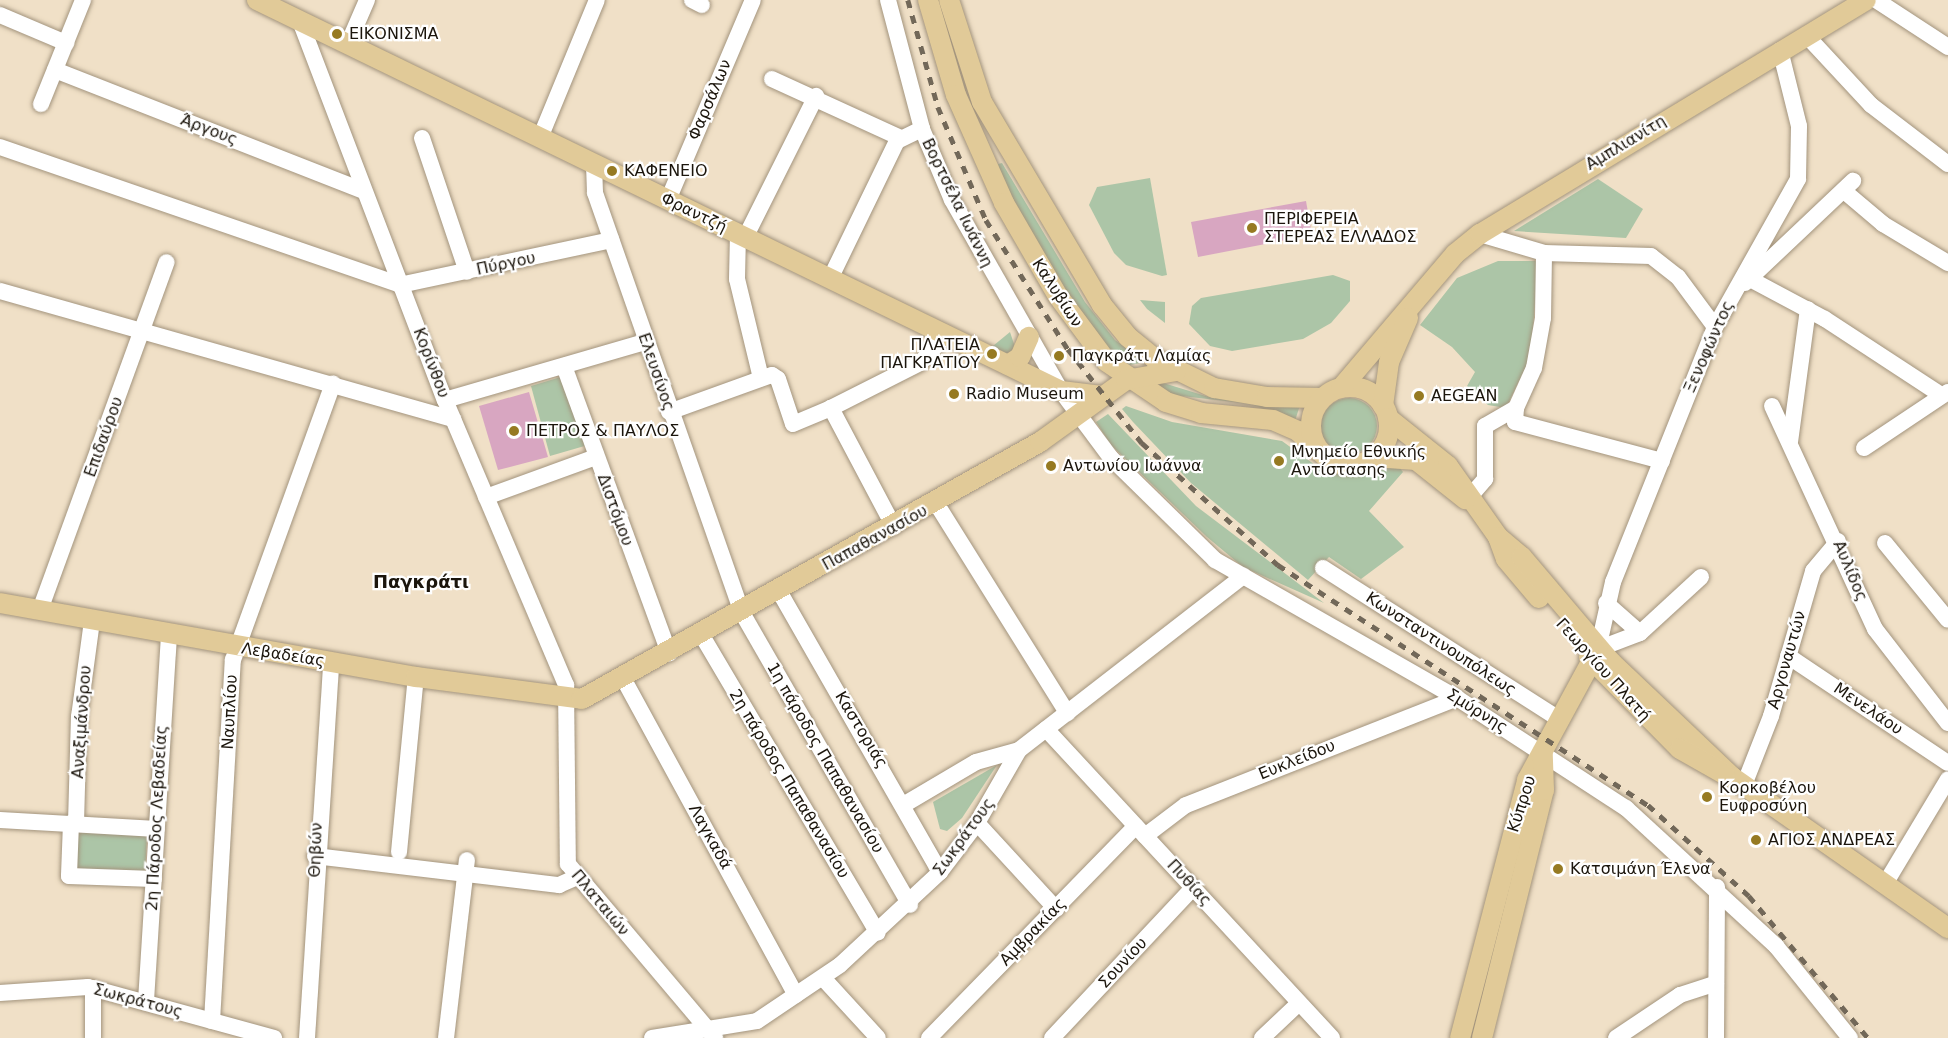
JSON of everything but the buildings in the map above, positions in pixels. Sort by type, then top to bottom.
[{"type":"main road","name":"Φραντζή","points":[[257,0],[1061,392],[1102,396]]},
{"type":"main road","name":"Καλυβίων","points":[[928,0],[956,95],[1017,229],[1077,324],[1126,380],[1184,409],[1286,424],[1318,450]]},
{"type":"main road","name":"Καλυβίων","points":[[949,0],[982,102],[1095,295],[1136,345],[1176,371],[1225,390],[1322,398]]},
{"type":"main road","name":"Αμπλιανίτη","points":[[1341,388],[1409,313],[1447,262],[1480,234],[1780,50],[1866,0]]},
{"type":"main road","name":"Αμπλιανίτη","points":[[1386,412],[1389,362],[1409,313]]},
{"type":"main road","points":[[1008,365],[1020,357],[1029,337]]},
{"type":"main road","name":"Παπαθανασίου","points":[[568,700],[592,697],[936,503],[1078,418],[1102,396],[1126,380],[1176,371]]},
{"type":"main road","points":[[1341,388],[1362,388],[1386,412],[1386,439],[1374,457],[1345,465],[1318,450],[1310,423],[1322,398],[1341,388]]},
{"type":"main road","name":"Γεωργίου Πλατή","points":[[1386,412],[1448,466],[1467,500],[1498,537],[1522,557],[1594,654],[1738,781],[1948,928]]},
{"type":"main road","name":"Γεωργίου Πλατή","points":[[1374,457],[1412,459],[1467,500]]},
{"type":"main road","name":"Λεβαδείας","points":[[0,603],[237,647],[568,700]]},
{"type":"main road","points":[[1543,752],[1594,654]]},
{"type":"main road","name":"Κύπρου","points":[[1460,1038],[1527,780],[1543,752]]},
{"type":"main road","name":"Κύπρου","points":[[1482,1038],[1545,790],[1543,752]]},
{"type":"street","points":[[41,104],[83,0]]},
{"type":"street","points":[[348,44],[367,0]]},
{"type":"street","points":[[540,138],[597,0]]},
{"type":"street","name":"Φαρσάλων","points":[[668,200],[753,0]]},
{"type":"street","name":"Βορτσέλα Ιωάννη","points":[[888,0],[922,129],[967,228],[1078,418]]},
{"type":"street","points":[[1876,0],[1948,47]]},
{"type":"street","points":[[0,15],[66,43]]},
{"type":"street","name":"Κορίνθου","points":[[300,21],[363,191],[445,400],[564,678],[568,700]]},
{"type":"street","points":[[1806,35],[1871,105],[1948,164]]},
{"type":"street","name":"Ξενοφώντος","points":[[1594,654],[1606,603],[1715,327],[1798,179],[1799,126],[1780,50]]},
{"type":"street","name":"Άργους","points":[[55,70],[363,191]]},
{"type":"street","points":[[772,79],[816,96],[901,138]]},
{"type":"street","points":[[761,378],[736,279],[742,236],[816,96]]},
{"type":"street","points":[[830,279],[901,138],[922,129]]},
{"type":"street","points":[[422,138],[467,272]]},
{"type":"street","points":[[0,147],[400,285]]},
{"type":"street","name":"Ελευσίνος","points":[[594,164],[594,186],[611,240],[669,412],[741,611]]},
{"type":"street","points":[[1732,296],[1849,186],[1883,224],[1948,263]]},
{"type":"street","points":[[1480,234],[1544,253],[1651,256],[1678,277],[1715,327]]},
{"type":"street","name":"Πύργου","points":[[400,285],[611,240]]},
{"type":"street","points":[[1544,253],[1540,342],[1516,408],[1515,422],[1662,461]]},
{"type":"street","name":"Επιδαύρου","points":[[40,610],[167,262]]},
{"type":"street","points":[[1750,279],[1808,309],[1945,394],[1864,448]]},
{"type":"street","points":[[0,291],[453,419]]},
{"type":"street","points":[[1790,445],[1808,309]]},
{"type":"street","points":[[669,412],[761,378],[777,377],[793,424],[831,408],[920,363],[946,335]]},
{"type":"street","points":[[445,400],[645,342]]},
{"type":"street","name":"Διστόμου","points":[[564,366],[669,653]]},
{"type":"street","name":"Ναυπλίου","points":[[212,1021],[237,647],[333,384]]},
{"type":"street","name":"Αυλίδος","points":[[1772,406],[1838,541],[1875,629],[1948,723]]},
{"type":"street","points":[[831,408],[894,527]]},
{"type":"street","points":[[1467,500],[1485,478],[1485,426],[1516,408]]},
{"type":"street","name":"Σμύρνης","points":[[1078,418],[1182,530],[1243,576],[1457,698],[1626,808],[1717,887],[1793,965],[1850,1038]]},
{"type":"street","points":[[486,497],[596,457]]},
{"type":"street","points":[[936,503],[1067,713]]},
{"type":"street","name":"Αργοναυτών","points":[[1738,781],[1788,656],[1813,571],[1838,541]]},
{"type":"street","points":[[1885,543],[1948,620]]},
{"type":"street","name":"Κωνσταντινουπόλεως","points":[[1323,568],[1559,719]]},
{"type":"street","name":"Σωκράτους","points":[[652,1038],[710,1033],[750,1024],[822,978],[878,933],[940,872],[977,822],[1019,750],[1243,576]]},
{"type":"street","points":[[1594,654],[1640,633],[1701,577]]},
{"type":"street","name":"Καστοριάς","points":[[779,591],[905,804],[940,872]]},
{"type":"street","points":[[1606,603],[1640,633]]},
{"type":"street","name":"1η πάροδος Παπαθανασίου","points":[[741,611],[910,904]]},
{"type":"street","name":"Αναξιμάνδρου","points":[[92,621],[79,717],[69,876],[154,879]]},
{"type":"street","name":"2η πάροδος Παπαθανασίου","points":[[701,634],[878,933]]},
{"type":"street","name":"2η Πάροδος Λεβαδείας","points":[[146,1001],[169,635]]},
{"type":"street","name":"Μενελάου","points":[[1788,656],[1948,763]]},
{"type":"street","name":"Θηβών","points":[[307,1038],[315,856],[331,662]]},
{"type":"street","points":[[399,852],[416,677]]},
{"type":"street","name":"Λαγκαδά","points":[[623,678],[796,995]]},
{"type":"street","name":"Ευκλείδου","points":[[1141,831],[1186,805],[1457,698]]},
{"type":"street","name":"Πλαταιών","points":[[568,700],[565,846],[577,877],[710,1033]]},
{"type":"street","name":"Πυθίας","points":[[1047,729],[1332,1038]]},
{"type":"street","points":[[905,804],[976,762],[1019,750]]},
{"type":"street","points":[[1885,884],[1948,779]]},
{"type":"street","points":[[0,820],[157,829]]},
{"type":"street","points":[[977,822],[1056,909]]},
{"type":"street","name":"Αμβρακίας","points":[[929,1038],[1056,909],[1141,831]]},
{"type":"street","points":[[315,856],[466,867],[559,885],[577,877]]},
{"type":"street","points":[[446,1038],[466,867]]},
{"type":"street","points":[[1716,1038],[1717,887]]},
{"type":"street","name":"Σουνίου","points":[[1052,1038],[1193,888]]},
{"type":"street","points":[[822,978],[878,1038]]},
{"type":"street","points":[[1616,1038],[1680,995],[1716,982]]},
{"type":"street","points":[[93,988],[93,1038]]},
{"type":"street","name":"Σωκράτους","points":[[0,993],[93,988],[274,1038]]},
{"type":"street","points":[[1262,1038],[1299,1003]]},
{"type":"green space","points":[[1002,163],[1085,302],[1115,340],[1146,362],[1130,365],[1117,359],[1076,309],[1002,183],[998,164]]},
{"type":"green space","points":[[1150,178],[1167,275],[1162,276],[1126,265],[1114,253],[1089,205],[1097,187]]},
{"type":"green space","points":[[1598,179],[1643,209],[1626,238],[1514,231]]},
{"type":"green space","points":[[1498,261],[1538,261],[1531,356],[1506,408],[1488,405],[1467,386],[1475,372],[1452,347],[1420,325],[1457,278]]},
{"type":"green space","points":[[1333,275],[1350,281],[1350,301],[1331,323],[1303,339],[1232,351],[1210,346],[1189,324],[1192,306],[1201,298]]},
{"type":"green space","points":[[1140,300],[1165,302],[1165,323],[1147,309]]},
{"type":"green space","points":[[1010,332],[1015,347],[1011,357],[988,350]]},
{"type":"green space","points":[[564,376],[588,445],[550,456],[531,386]]},
{"type":"green space","points":[[1147,378],[1209,397],[1300,405],[1295,421],[1251,404],[1173,395]]},
{"type":"green space","points":[[1344,398],[1354,398],[1369,406],[1375,415],[1377,426],[1375,437],[1369,446],[1354,454],[1344,454],[1333,449],[1326,442],[1321,431],[1321,421],[1326,410],[1333,403]]},
{"type":"green space","points":[[1126,406],[1172,422],[1282,441],[1329,475],[1399,467],[1403,472],[1369,511],[1404,547],[1361,579],[1329,557],[1308,580],[1191,483],[1122,409]]},
{"type":"green space","points":[[1108,414],[1196,506],[1324,603],[1243,567],[1207,537],[1111,445],[1096,422]]},
{"type":"green space","points":[[997,765],[962,818],[947,831],[940,829],[933,802]]},
{"type":"green space","points":[[77,832],[147,836],[145,872],[76,869]]},
{"type":"railway","points":[[908,0],[938,107],[986,220],[1068,349],[1142,443],[1278,565],[1648,805],[1749,896],[1868,1038]]},
{"type":"place","name":"ΕΙΚΟΝΙΣΜΑ","points":[[337,34]]},
{"type":"place","name":"ΚΑΦΕΝΕΙΟ","points":[[612,171]]},
{"type":"place","name":"ΠΕΡΙΦΕΡΕΙΑ ΣΤΕΡΕΑΣ ΕΛΛΑΔΟΣ","points":[[1252,228]]},
{"type":"place","name":"ΠΛΑΤΕΙΑ ΠΑΓΚΡΑΤΙΟΥ","points":[[992,354]]},
{"type":"place","name":"Παγκράτι Λαμίας","points":[[1059,356]]},
{"type":"place","name":"Radio Museum","points":[[954,394]]},
{"type":"place","name":"AEGEAN","points":[[1419,396]]},
{"type":"place","name":"ΠΕΤΡΟΣ & ΠΑΥΛΟΣ","points":[[514,431]]},
{"type":"place","name":"Μνημείο Εθνικής Αντίστασης","points":[[1279,461]]},
{"type":"place","name":"Αντωνίου Ιωάννα","points":[[1051,466]]},
{"type":"place","name":"Κορκοβέλου Ευφροσύνη","points":[[1707,797]]},
{"type":"place","name":"ΑΓΙΟΣ ΑΝΔΡΕΑΣ","points":[[1756,840]]},
{"type":"place","name":"Κατσιμάνη Έλενα","points":[[1558,869]]},
{"type":"district","name":"Παγκράτι","points":[[421,582]]}]
